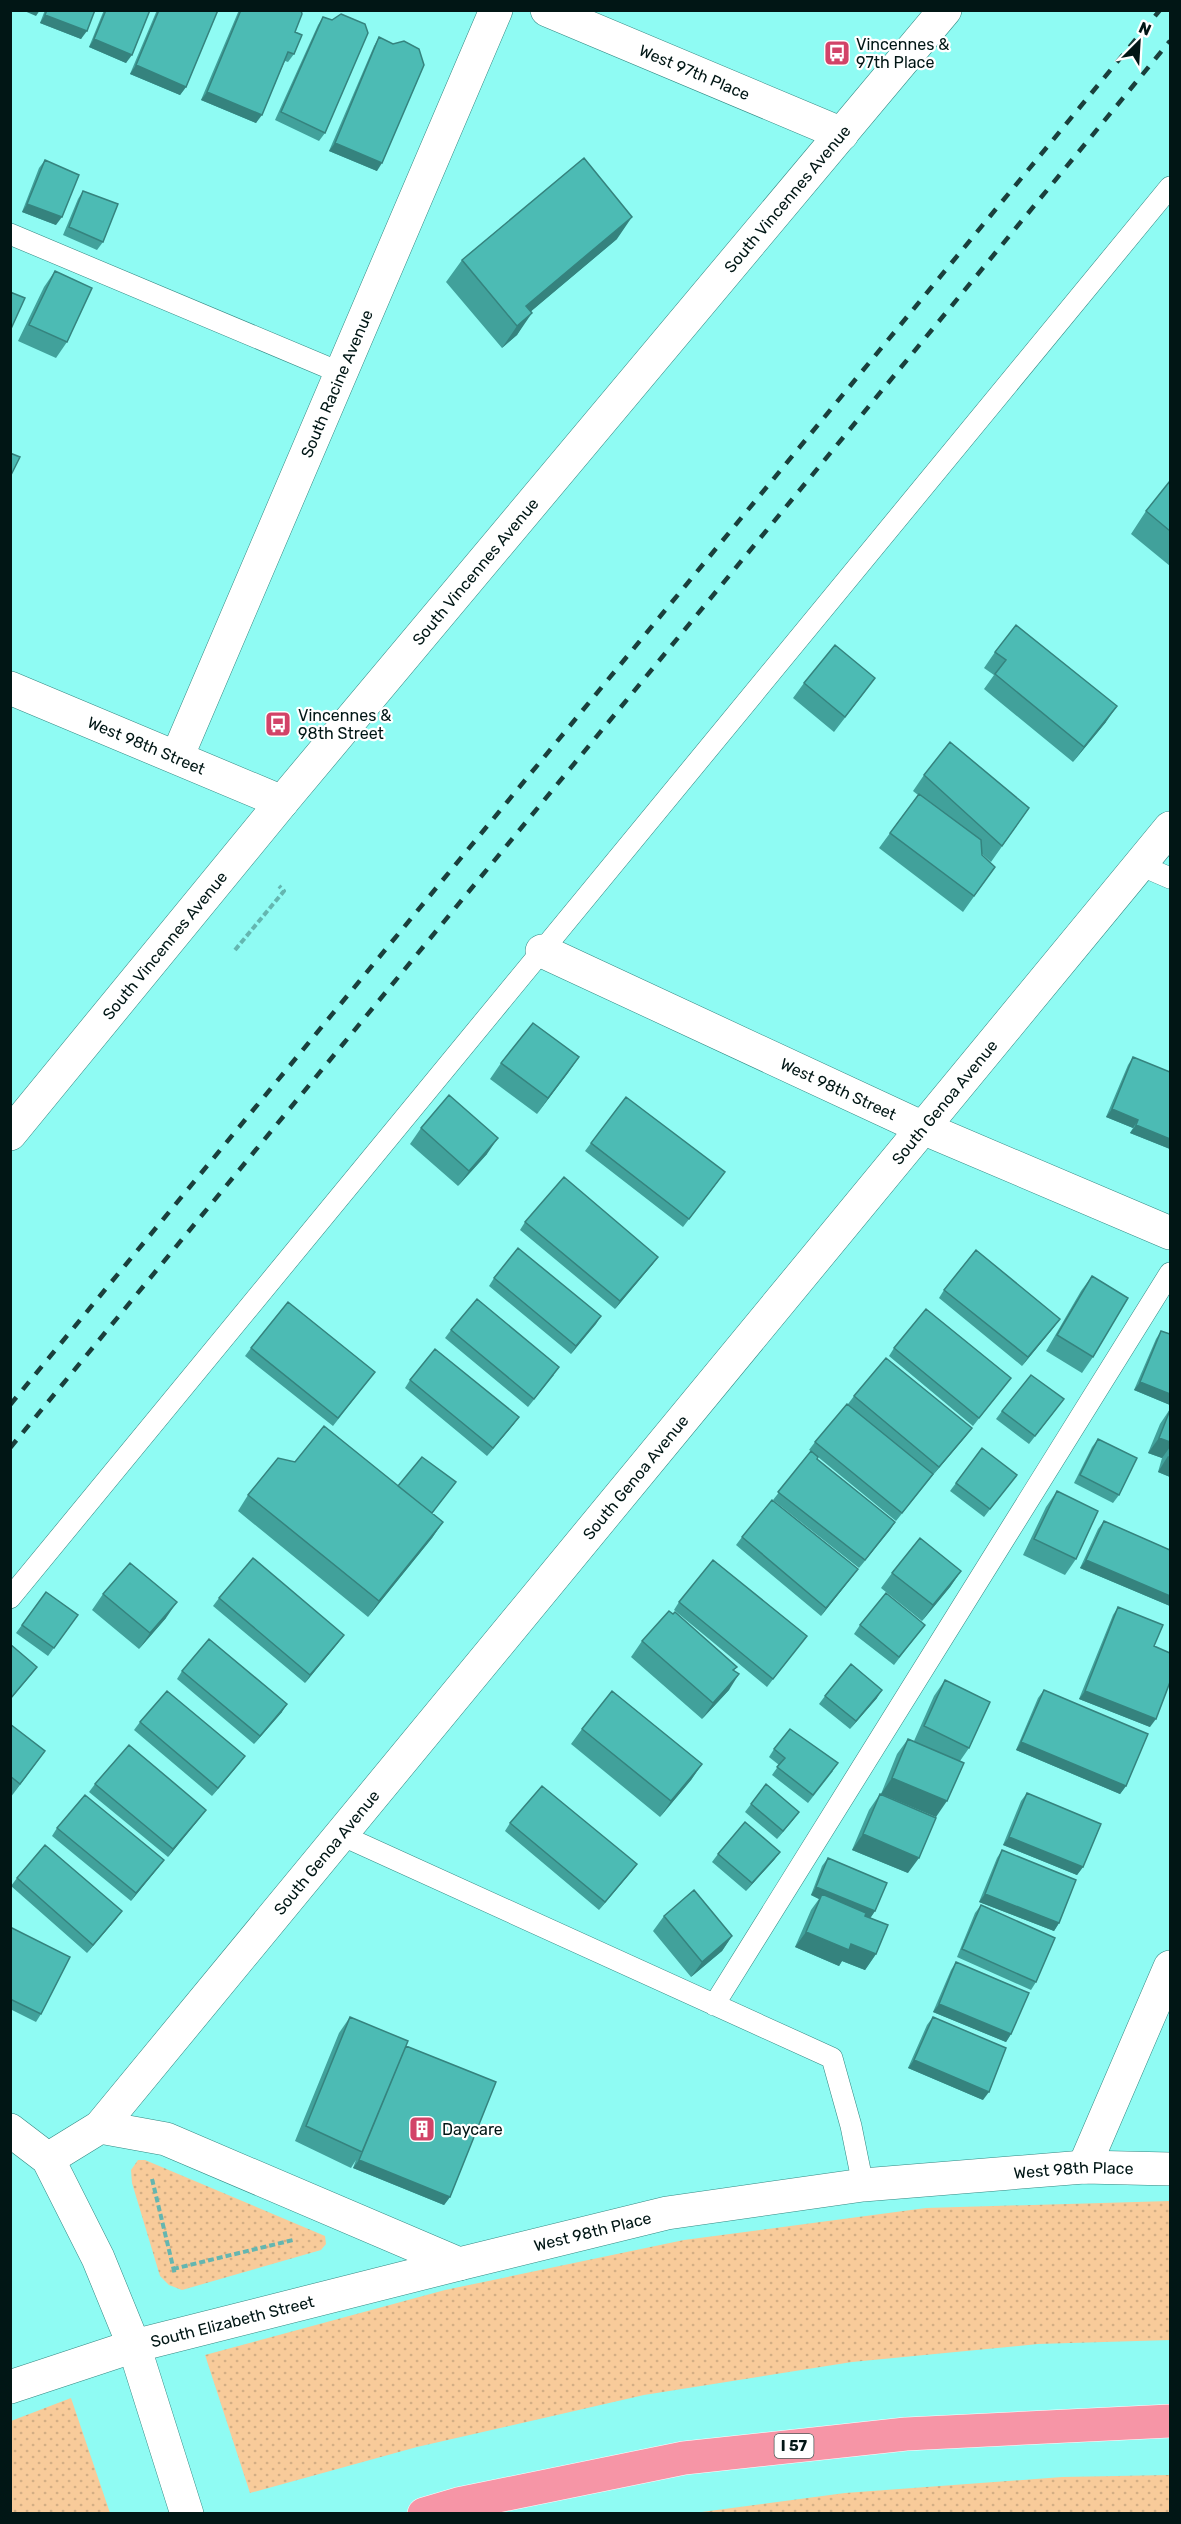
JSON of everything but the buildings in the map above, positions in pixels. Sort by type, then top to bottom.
[{"type":"highway","name":"I 57","points":[[424,2514],[458,2504],[684,2458],[906,2434],[1170,2421]]},
{"type":"street","name":"South Racine Avenue","points":[[177,757],[496,10]]},
{"type":"street","name":"West 97th Place","points":[[547,10],[842,134]]},
{"type":"street","name":"South Vincennes Avenue","points":[[10,1134],[282,802],[945,10]]},
{"type":"street","name":"West 98th Street","points":[[10,688],[282,802]]},
{"type":"street","name":"South Genoa Avenue","points":[[100,2127],[1170,828]]},
{"type":"street","name":"West 98th Street","points":[[542,951],[923,1128],[1170,1233]]},
{"type":"street","points":[[1084,2167],[1170,1967]]},
{"type":"street","points":[[48,2159],[100,2127],[166,2139],[459,2264]]},
{"type":"street","points":[[10,2130],[48,2159],[98,2258],[134,2346],[183,2502]]},
{"type":"street","name":"West 98th Place","points":[[459,2264],[667,2213],[863,2185],[1084,2167],[1170,2169]]},
{"type":"street","name":"South Elizabeth Street","points":[[10,2387],[134,2346],[459,2264]]},
{"type":"lane","points":[[10,1598],[1170,187]]},
{"type":"lane","points":[[10,234],[341,373]]},
{"type":"lane","points":[[1140,865],[1170,878]]},
{"type":"lane","points":[[714,2005],[1170,1273]]},
{"type":"lane","points":[[341,1834],[832,2058],[851,2126],[863,2185]]},
{"type":"path","points":[[235,950],[284,891],[279,886]]},
{"type":"path","points":[[152,2179],[175,2275]]},
{"type":"path","points":[[173,2269],[293,2240]]},
{"type":"shaded area","points":[[138,2160],[145,2160],[325,2236],[326,2244],[321,2250],[182,2290],[169,2285],[160,2276],[132,2183],[131,2170]]},
{"type":"shaded area","points":[[1170,2201],[1170,2340],[1038,2344],[852,2362],[644,2395],[417,2447],[250,2493],[205,2355],[445,2290],[684,2240],[926,2208]]},
{"type":"shaded area","points":[[71,2398],[110,2513],[11,2513],[11,2421]]},
{"type":"shaded area","points":[[1170,2475],[1170,2513],[694,2513],[845,2493],[1062,2477]]},
{"type":"railway","points":[[10,1405],[1160,10]]},
{"type":"railway","points":[[10,1448],[1170,41]]},
{"type":"place","name":"Vincennes & 97th Place","points":[[837,53]]},
{"type":"place","name":"Vincennes & 98th Street","points":[[278,724]]},
{"type":"place","name":"Daycare","points":[[422,2129]]}]
